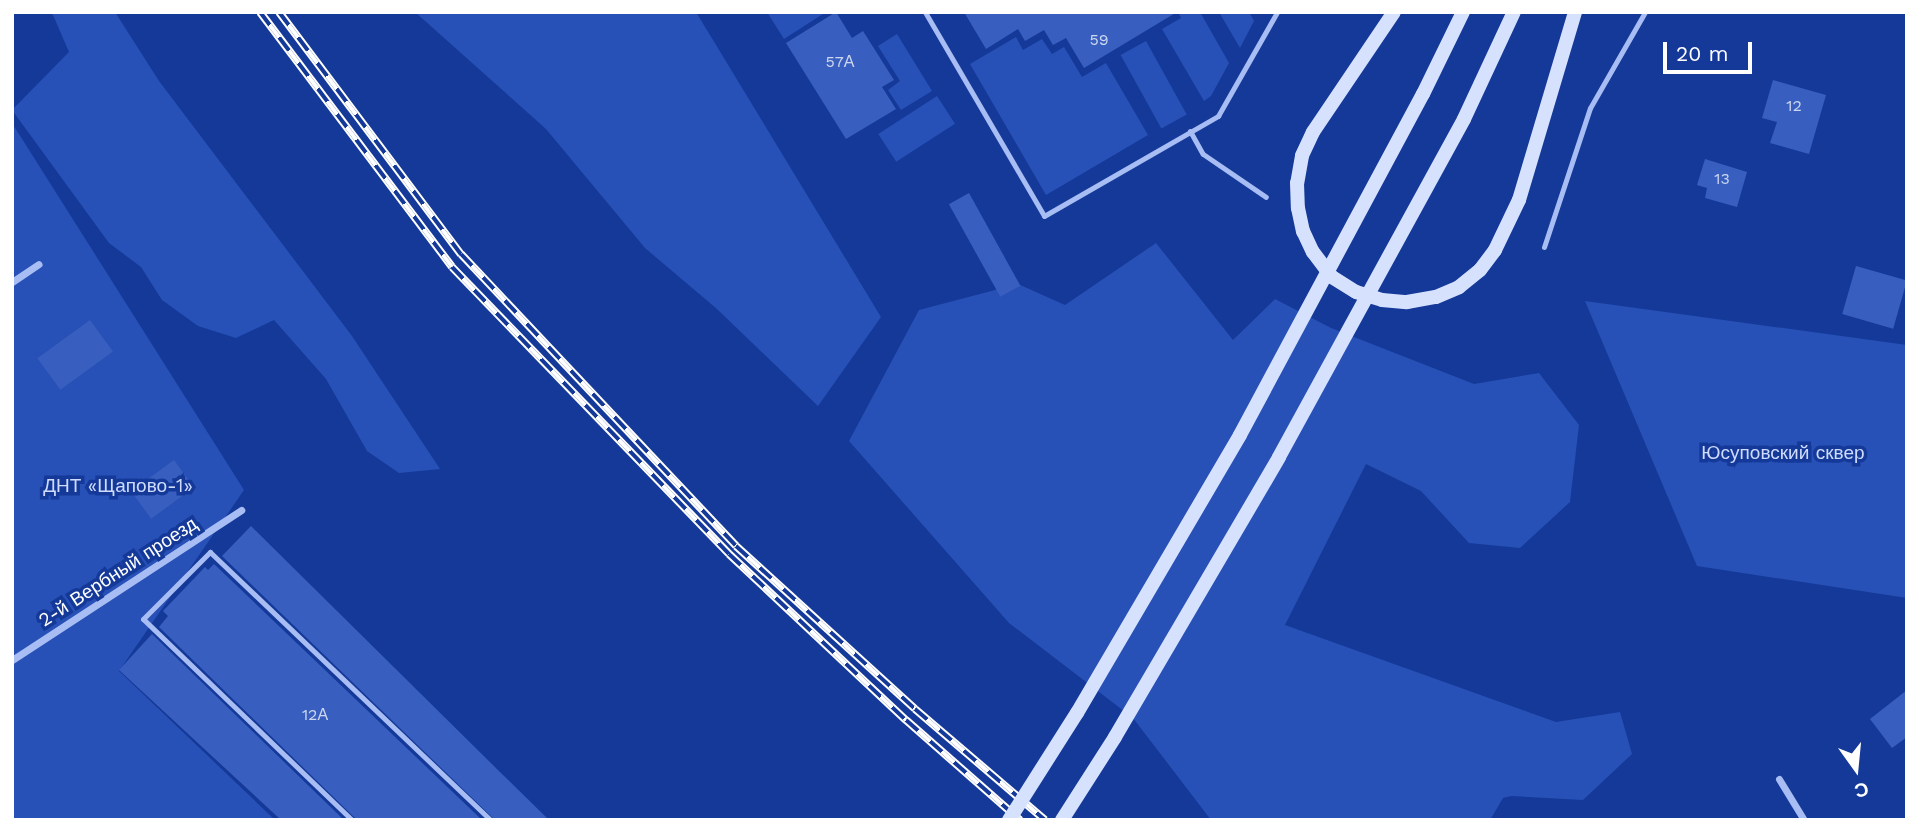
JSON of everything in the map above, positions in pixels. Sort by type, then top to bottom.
[{"type":"main road","points":[[1394,12],[1313,132],[1300,165],[1297,183],[1298,208],[1303,231],[1313,252],[1332,277],[1369,296],[1407,302],[1436,297],[1459,286],[1480,270],[1495,250],[1510,224],[1519,200],[1575,12]]},
{"type":"main road","points":[[1009,820],[1077,713],[1240,435],[1423,94],[1463,12]]},
{"type":"main road","points":[[1062,820],[1272,469],[1464,119],[1514,12]]},
{"type":"street","points":[[12,282],[39,264]]},
{"type":"street","name":"2-й Вербный проезд","points":[[12,660],[241,510]]},
{"type":"street","points":[[1779,779],[1804,820]]},
{"type":"lane","points":[[925,12],[1044,216],[1218,116],[1277,12]]},
{"type":"lane","points":[[1544,247],[1590,108],[1645,12]]},
{"type":"lane","points":[[1191,131],[1203,154],[1266,197]]},
{"type":"lane","points":[[352,820],[143,620],[210,552],[490,820]]},
{"type":"green space","points":[[48,12],[115,12],[159,81],[352,336],[440,469],[399,473],[367,451],[326,379],[274,320],[236,338],[198,326],[162,300],[141,267],[109,243],[12,110],[69,52],[53,15]]},
{"type":"green space","points":[[415,12],[696,12],[881,317],[818,406],[717,309],[645,248],[546,129]]},
{"type":"green space","points":[[767,12],[826,12],[784,39]]},
{"type":"green space","points":[[1178,12],[1200,12],[1229,63],[1211,96],[1204,101],[1162,29],[1181,18]]},
{"type":"green space","points":[[1219,12],[1249,12],[1254,21],[1240,48]]},
{"type":"green space","points":[[897,34],[932,91],[901,110],[888,90],[900,81],[878,46]]},
{"type":"green space","points":[[1016,37],[1023,50],[1042,39],[1052,54],[1064,47],[1082,77],[1106,63],[1148,135],[1046,195],[970,64]]},
{"type":"green space","points":[[1146,41],[1187,114],[1161,129],[1121,55]]},
{"type":"green space","points":[[937,96],[955,124],[896,162],[878,134]]},
{"type":"green space","name":"ДНТ «Щапово-1»","points":[[12,123],[244,490],[119,671],[275,820],[12,820]]},
{"type":"green space","points":[[1156,243],[1233,340],[1275,299],[1331,328],[1474,384],[1539,373],[1579,425],[1570,502],[1520,548],[1469,543],[1421,491],[1366,464],[1285,625],[1556,722],[1620,712],[1632,754],[1583,800],[1511,796],[1503,798],[1490,820],[1211,820],[1133,718],[1009,623],[849,441],[919,310],[1018,284],[1065,305]]},
{"type":"green space","name":"Юсуповский сквер","points":[[1585,301],[1907,345],[1907,598],[1697,566]]},
{"type":"building","points":[[836,12],[852,38],[863,31],[894,80],[882,87],[896,109],[846,139],[786,43]]},
{"type":"building","points":[[964,12],[1177,12],[1084,68],[1066,38],[1053,45],[1044,30],[1025,41],[1018,29],[986,49]]},
{"type":"building","points":[[1773,80],[1826,95],[1809,154],[1770,143],[1777,122],[1762,118]]},
{"type":"building","points":[[1705,159],[1747,172],[1737,207],[1705,198],[1707,188],[1697,185]]},
{"type":"building","points":[[969,193],[1020,286],[1000,297],[949,204]]},
{"type":"building","points":[[1856,266],[1907,281],[1893,329],[1842,314]]},
{"type":"building","points":[[90,320],[113,352],[60,390],[37,358]]},
{"type":"building","points":[[174,460],[194,488],[151,519],[131,491]]},
{"type":"building","points":[[251,526],[549,820],[495,820],[222,556]]},
{"type":"building","points":[[214,564],[482,820],[357,820],[159,627],[168,616],[163,611],[205,567],[208,570]]},
{"type":"building","points":[[152,634],[344,820],[281,820],[119,670]]},
{"type":"building","points":[[1907,690],[1907,737],[1892,748],[1870,719]]},
{"type":"railway","points":[[260,12],[452,267],[729,554],[906,720],[1020,820]]},
{"type":"railway","points":[[279,12],[461,254],[736,546],[915,709],[1045,820]]}]
